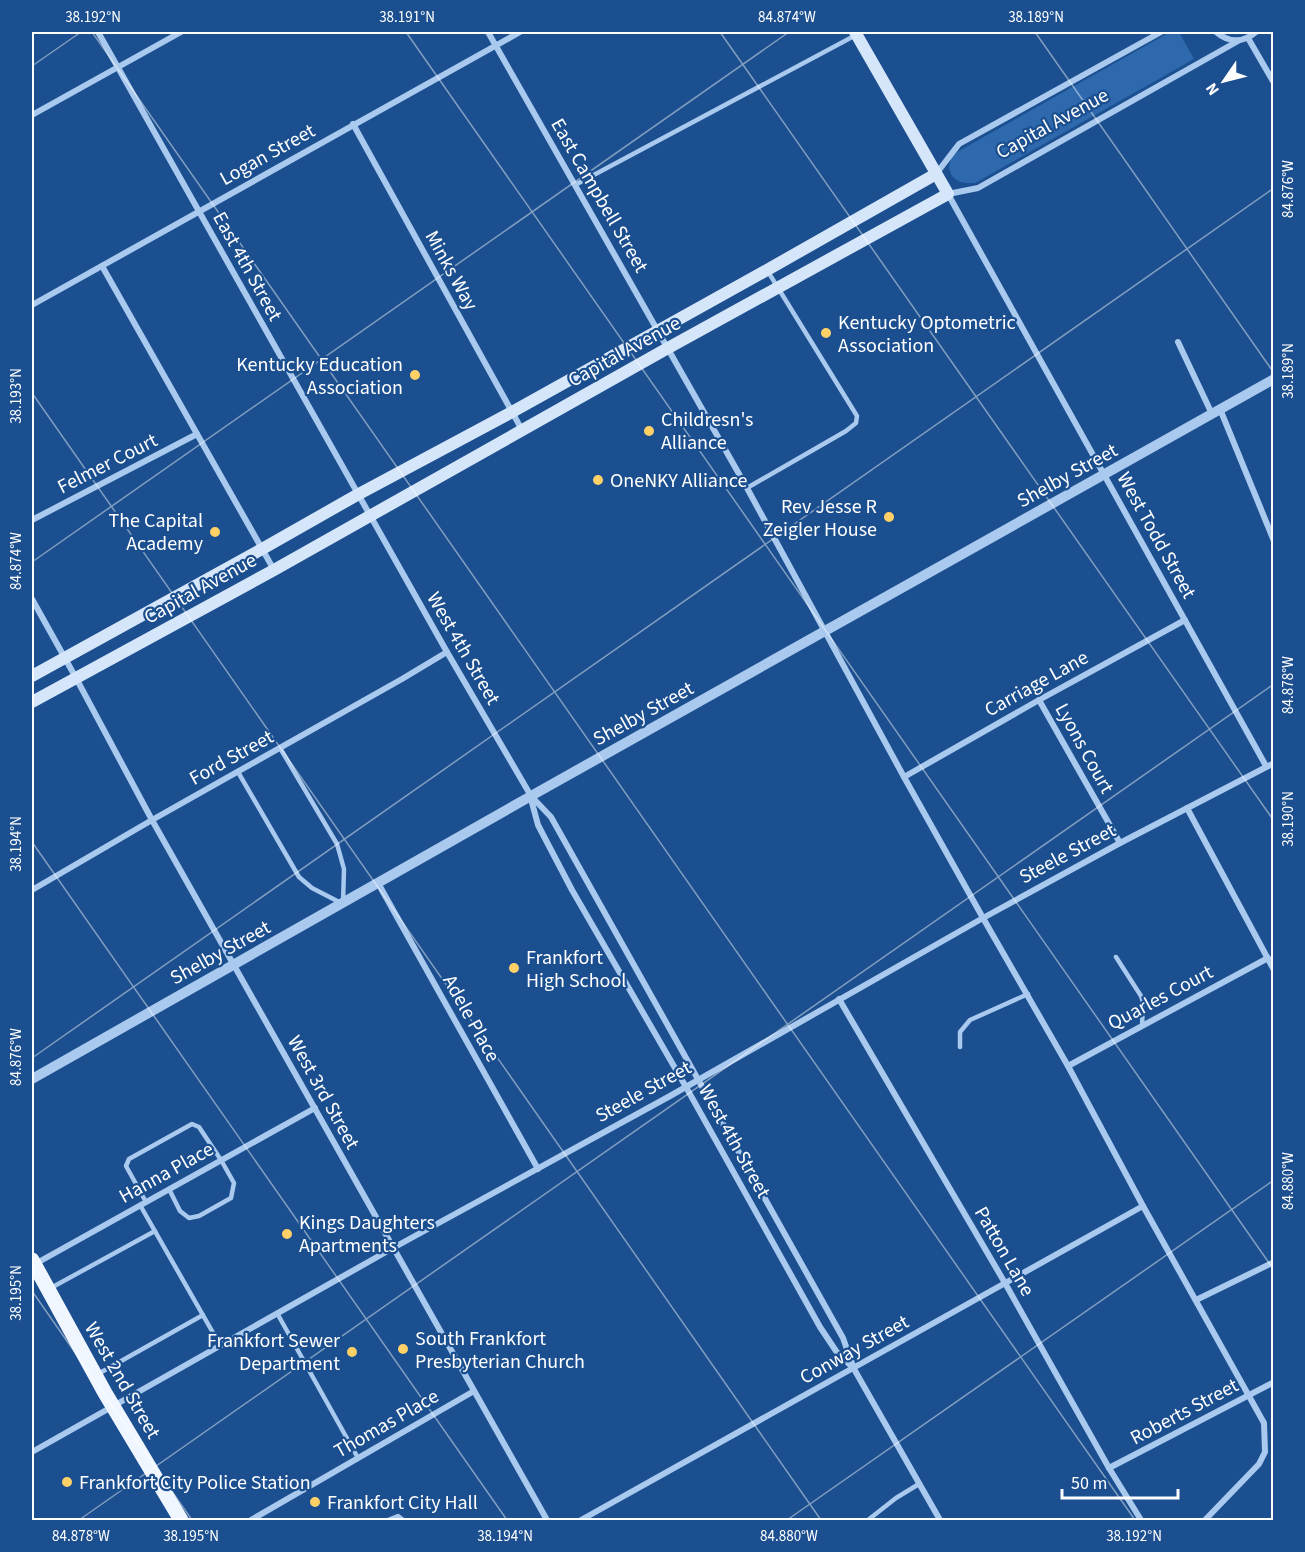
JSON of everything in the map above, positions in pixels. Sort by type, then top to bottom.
[{"type":"main road","points":[[856,33],[948,194]]},
{"type":"main road","name":"Capital Avenue","points":[[32,676],[357,495],[512,412],[936,174]]},
{"type":"main road","name":"Capital Avenue","points":[[32,702],[274,570],[668,348],[948,194]]},
{"type":"main road","name":"West 2nd Street","points":[[33,1262],[113,1406],[181,1521]]},
{"type":"street","name":"East 4th Street","points":[[98,32],[370,516]]},
{"type":"street","points":[[32,115],[181,32]]},
{"type":"street","name":"East Campbell Street","points":[[488,32],[747,488],[904,777],[1028,994],[1264,1423],[1265,1452],[1259,1464],[1205,1521]]},
{"type":"street","name":"Logan Street","points":[[32,305],[520,32]]},
{"type":"street","name":"Capital Avenue","points":[[936,174],[959,144],[1161,32]]},
{"type":"street","points":[[1216,32],[1223,37],[1238,41]]},
{"type":"street","name":"Capital Avenue","points":[[948,194],[978,188],[1256,32]]},
{"type":"street","points":[[1248,38],[1274,83]]},
{"type":"street","name":"Minks Way","points":[[353,124],[522,431]]},
{"type":"street","name":"West Todd Street","points":[[948,194],[1266,766]]},
{"type":"street","points":[[102,266],[274,570]]},
{"type":"street","points":[[1178,342],[1216,412],[1273,537]]},
{"type":"street","name":"Shelby Street","points":[[32,1079],[1274,379]]},
{"type":"street","name":"Felmer Court","points":[[32,520],[197,434]]},
{"type":"street","name":"West 4th Street","points":[[370,516],[531,796],[550,817],[843,1338],[854,1369],[940,1521]]},
{"type":"street","name":"West 3rd Street","points":[[32,599],[152,820],[547,1521]]},
{"type":"street","name":"Carriage Lane","points":[[904,777],[1185,620]]},
{"type":"street","name":"Ford Street","points":[[32,890],[447,652]]},
{"type":"street","name":"Lyons Court","points":[[1039,700],[1120,843]]},
{"type":"street","name":"Steele Street","points":[[32,1452],[393,1248],[686,1087],[983,918],[1274,763]]},
{"type":"street","name":"West 4th Street","points":[[531,796],[538,825],[572,890],[686,1087],[820,1327],[836,1351],[854,1369]]},
{"type":"street","points":[[1187,808],[1274,970]]},
{"type":"street","name":"Adele Place","points":[[378,884],[538,1169]]},
{"type":"street","name":"Quarles Court","points":[[1068,1066],[1268,958]]},
{"type":"street","name":"Patton Lane","points":[[839,999],[1005,1282],[1141,1521]]},
{"type":"street","name":"Hanna Place","points":[[33,1262],[143,1204],[315,1108]]},
{"type":"street","name":"Conway Street","points":[[581,1521],[1143,1206]]},
{"type":"street","points":[[1196,1300],[1274,1262]]},
{"type":"street","name":"Roberts Street","points":[[1109,1468],[1274,1382]]},
{"type":"street","name":"Thomas Place","points":[[251,1521],[474,1391]]},
{"type":"lane","points":[[575,185],[856,33]]},
{"type":"lane","points":[[747,488],[846,431],[856,423],[857,416],[767,270]]},
{"type":"lane","points":[[238,772],[299,877],[312,888],[343,904],[344,869],[338,844],[280,748]]},
{"type":"lane","points":[[1116,957],[1141,996],[1142,1026]]},
{"type":"lane","points":[[960,1047],[960,1032],[970,1020],[1028,994]]},
{"type":"lane","points":[[169,1189],[180,1211],[189,1218],[199,1216],[231,1198],[234,1184],[199,1127],[192,1124],[129,1159],[126,1166],[155,1231],[220,1345]]},
{"type":"lane","points":[[48,1290],[155,1231]]},
{"type":"lane","points":[[277,1313],[358,1458]]},
{"type":"lane","points":[[96,1375],[203,1315]]},
{"type":"lane","points":[[868,1521],[896,1498],[919,1484]]},
{"type":"lane","points":[[388,1521],[398,1516],[403,1521]]},
{"type":"shaded area","points":[[1170,32],[1179,32],[1194,59],[975,183],[961,182],[951,175],[950,164],[957,152]]},
{"type":"place","name":"Kentucky Optometric Association","points":[[826,333]]},
{"type":"place","name":"Kentucky Education Association","points":[[415,375]]},
{"type":"place","name":"Childresn's Alliance","points":[[649,431]]},
{"type":"place","name":"OneNKY Alliance","points":[[598,480]]},
{"type":"place","name":"Rev Jesse R Zeigler House","points":[[889,517]]},
{"type":"place","name":"The Capital Academy","points":[[215,532]]},
{"type":"place","name":"Frankfort High School","points":[[514,968]]},
{"type":"place","name":"Kings Daughters Apartments","points":[[287,1234]]},
{"type":"place","name":"South Frankfort Presbyterian Church","points":[[403,1349]]},
{"type":"place","name":"Frankfort Sewer Department","points":[[352,1352]]},
{"type":"place","name":"Frankfort City Police Station","points":[[67,1482]]},
{"type":"place","name":"Frankfort City Hall","points":[[315,1502]]}]
